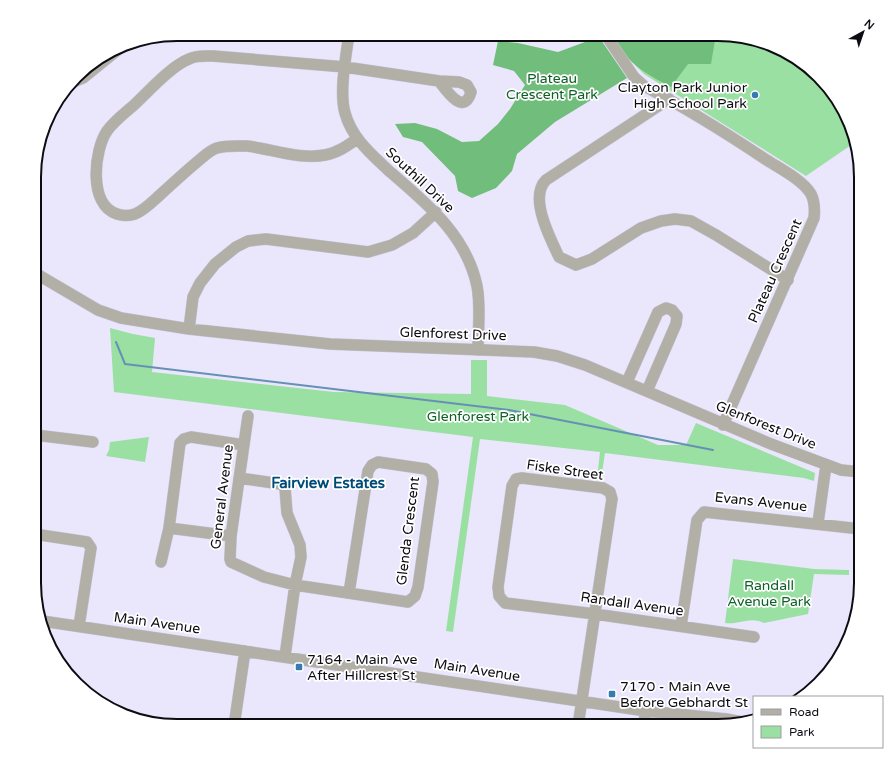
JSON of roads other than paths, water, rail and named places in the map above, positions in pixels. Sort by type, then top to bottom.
[{"type":"street","name":"Southill Drive","points":[[348,41],[342,100],[349,126],[357,139],[368,152],[436,212],[457,238],[472,267],[477,288],[478,350]]},
{"type":"street","name":"Plateau Crescent","points":[[609,41],[634,77],[644,86],[724,132],[788,173],[811,193],[815,206],[814,218],[788,280],[723,425]]},
{"type":"street","points":[[357,139],[341,150],[326,155],[311,156],[235,145],[216,148],[204,156],[147,207],[135,214],[126,216],[116,214],[106,207],[100,199],[97,189],[96,175],[99,149],[108,130],[170,72],[190,58],[213,56],[345,67],[439,81]]},
{"type":"street","points":[[669,99],[546,180],[540,188],[540,206],[547,231],[559,257],[576,265],[592,259],[641,228],[661,221],[691,221],[716,234],[788,280]]},
{"type":"street","points":[[190,329],[193,297],[200,283],[215,264],[236,247],[248,241],[266,239],[368,252],[398,242],[413,233],[436,212]]},
{"type":"street","name":"Glenforest Drive","points":[[41,277],[98,310],[120,318],[190,329],[330,344],[534,352],[557,356],[585,365],[647,390],[723,425],[826,465],[841,470],[854,471]]},
{"type":"street","points":[[627,382],[658,312],[666,308],[672,310],[676,316],[676,324],[647,390]]},
{"type":"street","name":"General Avenue","points":[[248,416],[231,536],[230,559],[231,562],[264,577],[295,585]]},
{"type":"street","points":[[41,436],[93,442]]},
{"type":"street","points":[[161,562],[169,528],[180,443],[184,439],[191,437],[244,445]]},
{"type":"street","name":"Glenda Crescent","points":[[295,585],[408,602],[415,596],[418,587],[433,482],[432,474],[426,469],[378,462],[372,465],[368,471],[349,593]]},
{"type":"street","points":[[818,523],[826,465]]},
{"type":"street","points":[[239,478],[281,484],[284,488],[287,513],[300,545],[301,557],[295,585],[285,656]]},
{"type":"street","name":"Fiske Street","points":[[505,603],[499,596],[498,587],[512,486],[516,479],[522,478],[603,488],[610,492],[612,499],[596,614]]},
{"type":"street","name":"Evans Avenue","points":[[681,626],[697,520],[704,512],[854,528]]},
{"type":"street","points":[[169,528],[231,536]]},
{"type":"street","points":[[41,535],[87,542],[91,548],[79,626]]},
{"type":"street","name":"Randall Avenue","points":[[505,603],[596,614],[754,637]]},
{"type":"street","points":[[579,719],[596,614]]},
{"type":"street","name":"Main Avenue","points":[[47,622],[704,719]]},
{"type":"street","points":[[235,719],[245,651]]},
{"type":"street","points":[[644,719],[646,711]]},
{"type":"waterway","points":[[116,342],[125,364],[509,410],[713,450]]},
{"type":"place","name":"Clayton Park Junior High School Park","points":[[755,95]]},
{"type":"place","name":"7164 - Main Ave After Hillcrest St","points":[[299,667]]},
{"type":"place","name":"7170 - Main Ave Before Gebhardt St","points":[[612,694]]},
{"type":"district","name":"Fairview Estates","points":[[328,483]]},
{"type":"park label","name":"Plateau Crescent Park","points":[[552,86]]},
{"type":"park label","name":"Glenforest Park","points":[[478,416]]},
{"type":"park label","name":"Randall Avenue Park","points":[[769,594]]}]
